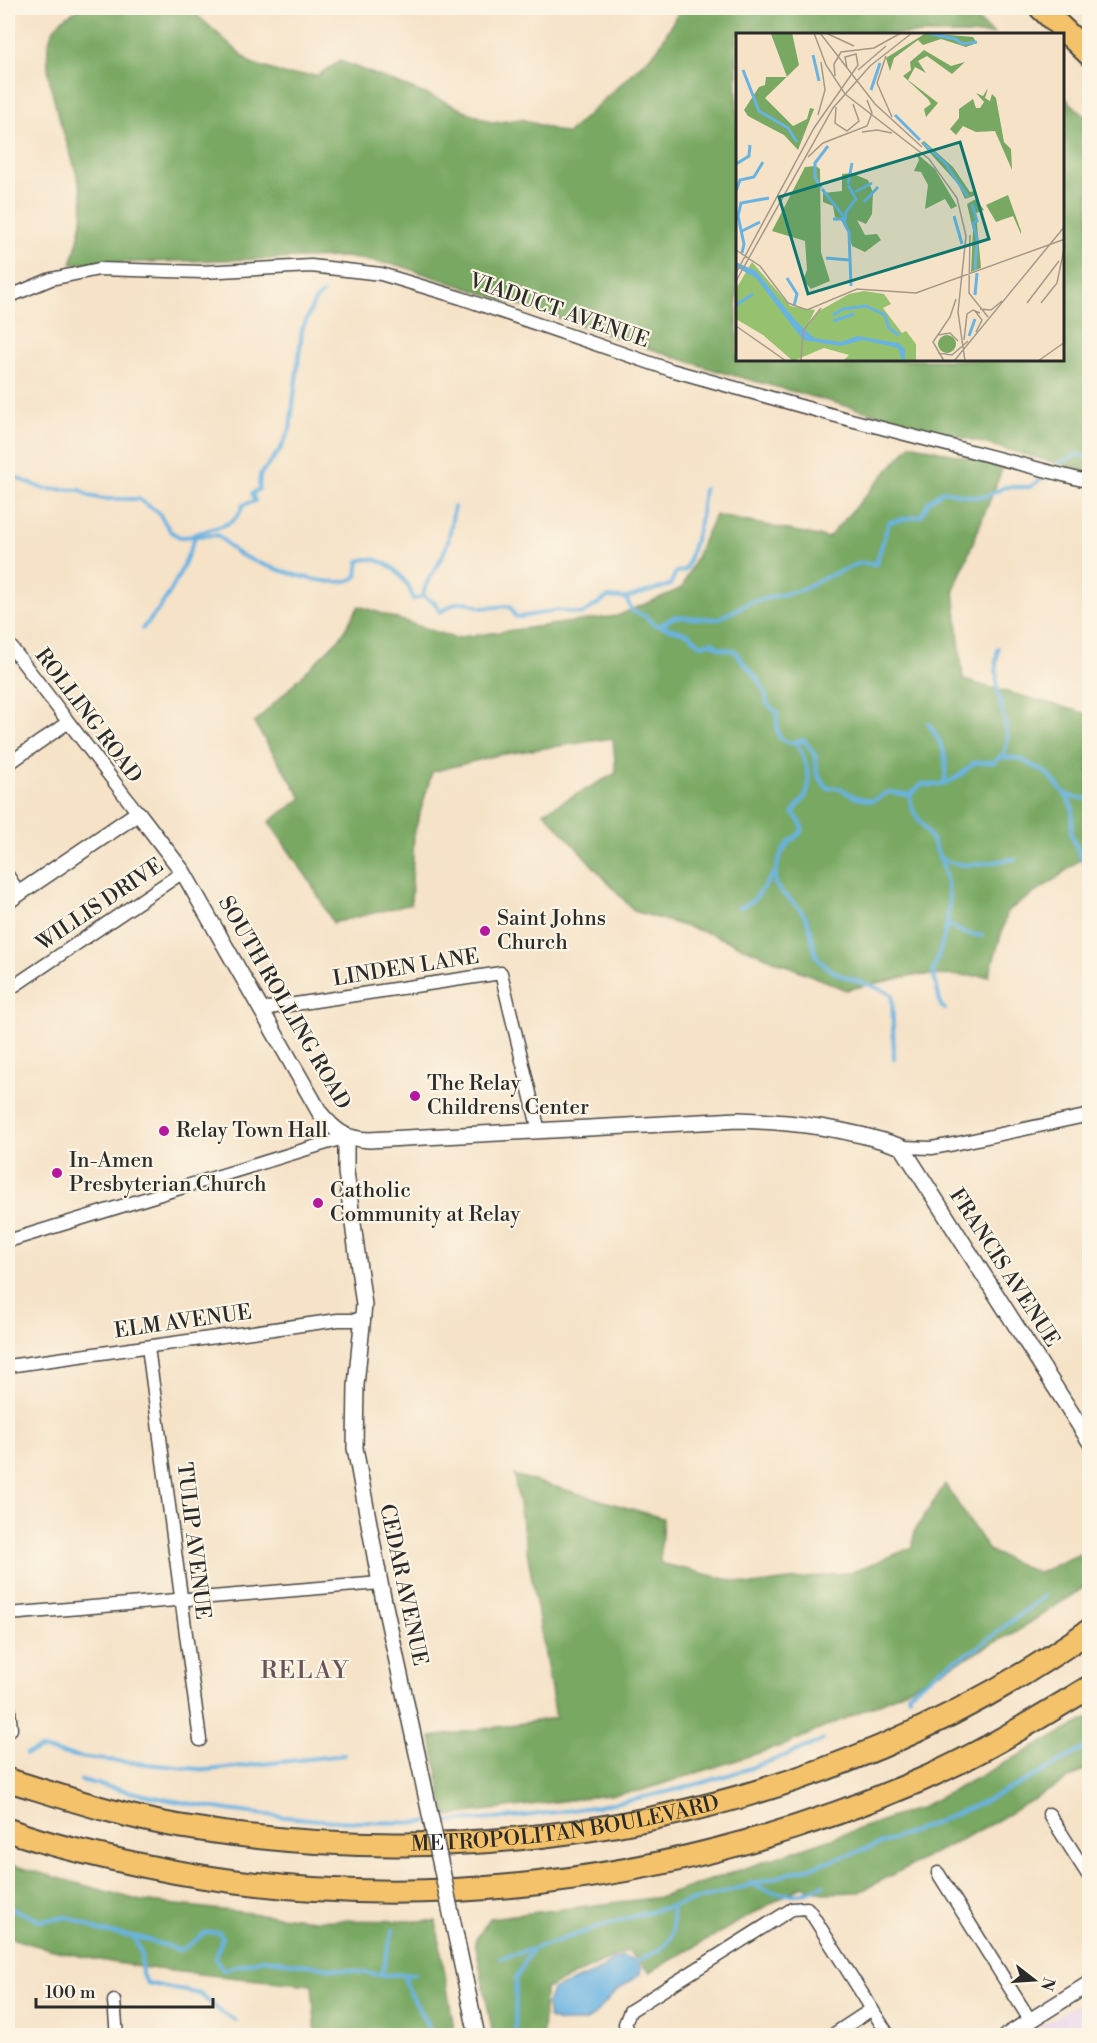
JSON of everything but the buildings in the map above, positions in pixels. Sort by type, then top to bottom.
[{"type":"highway","points":[[1041,8],[1089,56]]},
{"type":"highway","points":[[908,1734],[1089,1617]]},
{"type":"highway","name":"METROPOLITAN BOULEVARD","points":[[8,1780],[110,1811],[226,1834],[363,1845],[458,1845],[524,1839],[688,1811],[759,1791],[835,1765],[908,1734],[1017,1676],[1089,1630]]},
{"type":"highway","points":[[8,1835],[98,1856],[222,1880],[374,1893],[508,1887],[616,1874],[695,1857],[769,1837],[848,1810],[924,1778],[985,1748],[1089,1687]]},
{"type":"highway","points":[[8,1830],[98,1856]]},
{"type":"street","name":"VIADUCT AVENUE","points":[[8,297],[51,279],[99,270],[202,272],[310,266],[370,272],[427,287],[671,370],[837,417],[1089,482]]},
{"type":"street","name":"ROLLING ROAD","points":[[8,643],[138,813]]},
{"type":"street","points":[[8,764],[67,723]]},
{"type":"street","points":[[8,876],[13,897],[138,813]]},
{"type":"street","name":"SOUTH ROLLING ROAD","points":[[138,813],[183,872],[320,1113],[332,1127],[346,1137],[369,1140],[686,1121],[781,1121],[837,1128],[902,1147],[954,1144],[1089,1115]]},
{"type":"street","name":"WILLIS DRIVE","points":[[8,990],[183,872]]},
{"type":"street","name":"LINDEN LANE","points":[[262,1009],[501,973],[539,1131]]},
{"type":"street","points":[[8,1241],[346,1137]]},
{"type":"street","name":"CEDAR AVENUE","points":[[346,1137],[346,1172],[364,1320],[356,1385],[355,1448],[380,1583],[477,2036]]},
{"type":"street","name":"FRANCIS AVENUE","points":[[902,1147],[1089,1442]]},
{"type":"street","name":"ELM AVENUE","points":[[8,1366],[338,1320],[364,1320]]},
{"type":"street","name":"TULIP AVENUE","points":[[148,1347],[200,1740]]},
{"type":"street","points":[[8,1614],[380,1583]]},
{"type":"street","points":[[8,1700],[11,1729]]},
{"type":"street","points":[[1049,1814],[1089,1878]]},
{"type":"street","points":[[939,1873],[1030,2020]]},
{"type":"street","points":[[631,2036],[625,2024],[630,2011],[792,1909],[801,1907],[811,1913],[889,2036]]},
{"type":"street","points":[[1006,2036],[1089,1983]]},
{"type":"street","points":[[114,2001],[117,2036]]},
{"type":"street","points":[[831,2036],[872,2009]]},
{"type":"shaded area","points":[[1089,1996],[1089,2035],[1027,2035]]},
{"type":"green space","points":[[80,8],[189,8],[251,63],[287,75],[318,75],[340,61],[493,123],[521,119],[567,134],[657,50],[681,8],[965,8],[993,33],[736,33],[736,362],[1064,362],[1064,97],[1089,120],[1089,472],[714,370],[401,266],[345,257],[71,264],[82,222],[82,196],[56,108],[50,83],[48,59],[50,39],[58,24]]},
{"type":"green space","points":[[911,444],[1003,467],[954,590],[963,680],[1089,714],[1089,852],[1057,878],[1008,911],[989,976],[914,975],[846,990],[711,934],[634,911],[544,812],[616,773],[613,738],[498,755],[432,772],[414,834],[411,904],[333,923],[311,883],[269,822],[302,798],[254,723],[340,638],[359,606],[454,638],[617,616],[682,588],[715,515],[828,538]]},
{"type":"green space","points":[[514,1475],[663,1518],[660,1563],[751,1585],[852,1572],[913,1547],[914,1532],[945,1484],[989,1551],[1038,1573],[1089,1550],[1089,1584],[1020,1629],[891,1698],[787,1744],[640,1791],[445,1816],[431,1737],[556,1718]]},
{"type":"green space","points":[[1089,1718],[1089,1767],[993,1823],[859,1892],[823,1893],[802,1886],[650,1972],[627,1951],[545,1989],[543,2035],[493,2035],[475,1941],[490,1918],[661,1897],[922,1807]]},
{"type":"green space","points":[[8,1864],[141,1901],[315,1920],[436,1921],[455,2035],[316,2035],[312,1985],[120,1964],[82,1957],[8,1937]]},
{"type":"water","points":[[622,1957],[636,1961],[641,1969],[640,1974],[615,1992],[593,2017],[585,2022],[559,2022],[549,2018],[547,2004],[552,1990],[597,1972],[611,1961]]},
{"type":"waterway","points":[[193,535],[229,523],[240,513],[243,505],[255,501],[252,494],[259,489],[260,475],[280,450],[290,429],[302,330],[314,302],[322,294]]},
{"type":"waterway","points":[[1059,463],[1079,454],[1090,460]]},
{"type":"waterway","points":[[8,474],[44,489],[81,490],[89,496],[104,499],[138,499],[158,512],[171,532],[180,537],[217,535],[239,554],[263,565],[299,576],[334,582],[348,581],[357,576],[359,561],[377,560],[394,569],[401,576],[413,600],[423,596]]},
{"type":"waterway","points":[[661,625],[674,617],[718,619],[750,602],[802,590],[860,563],[876,564],[889,522],[921,516],[929,501],[943,491],[974,497],[987,496],[1005,487],[1030,487],[1045,476]]},
{"type":"waterway","points":[[423,596],[435,603],[440,612],[456,603],[467,602],[482,608],[510,606],[515,616],[520,617],[558,610],[582,614],[608,597],[626,598],[670,585],[676,572],[684,571],[687,567],[700,523],[704,489]]},
{"type":"waterway","points":[[423,596],[427,582],[445,549],[454,507]]},
{"type":"waterway","points":[[142,629],[173,586],[195,537]]},
{"type":"waterway","points":[[626,598],[632,611],[645,616],[653,624],[689,634],[701,645],[712,642],[719,648],[735,651],[760,682],[767,704],[777,712],[777,729],[780,739],[790,743],[804,740],[816,757],[817,774],[827,788],[839,788],[855,797],[872,801],[889,792],[910,795]]},
{"type":"waterway","points":[[945,1009],[941,1006],[933,971],[948,919],[948,887],[938,854],[914,812],[910,795],[922,784],[937,785],[950,781],[962,774],[973,763],[995,762],[1004,753],[1008,738],[997,686],[998,648]]},
{"type":"waterway","points":[[928,723],[938,738],[945,758],[944,783]]},
{"type":"waterway","points":[[796,743],[805,762],[808,791],[793,813],[802,825],[801,832],[781,854],[775,884],[803,913],[816,954],[826,967],[842,976],[892,995],[894,1059]]},
{"type":"waterway","points":[[1001,757],[1022,759],[1050,776],[1065,794],[1090,799]]},
{"type":"waterway","points":[[1066,796],[1073,809],[1071,833],[1081,858],[1090,864]]},
{"type":"waterway","points":[[942,859],[951,863],[969,865],[1015,859]]},
{"type":"waterway","points":[[739,908],[754,900],[775,872]]},
{"type":"waterway","points":[[948,925],[964,933],[982,936]]},
{"type":"waterway","points":[[909,1697],[908,1694],[941,1669],[977,1648],[1044,1596]]},
{"type":"waterway","points":[[435,1822],[534,1815],[633,1799],[730,1775],[823,1740]]},
{"type":"waterway","points":[[501,1958],[629,1918],[855,1853],[952,1816],[999,1794],[1090,1744]]},
{"type":"waterway","points":[[26,1754],[41,1749],[86,1758],[208,1770],[344,1755]]},
{"type":"waterway","points":[[81,1780],[166,1799],[252,1813],[339,1821],[427,1822]]},
{"type":"waterway","points":[[750,1883],[786,1894],[804,1893],[823,1885]]},
{"type":"waterway","points":[[636,1961],[656,1952],[668,1942],[673,1928],[671,1906]]},
{"type":"waterway","points":[[8,1907],[41,1921],[68,1917],[103,1932],[142,1938],[178,1950],[185,1948],[205,1933],[219,1932],[222,1937],[216,1959],[223,1970],[264,1959],[381,1975],[414,1974]]},
{"type":"waterway","points":[[381,1975],[393,1930]]},
{"type":"waterway","points":[[134,1937],[141,1953],[142,1975],[147,1983],[200,1994],[222,2013],[236,2021]]},
{"type":"waterway","points":[[515,2032],[516,1979],[531,1951]]},
{"type":"waterway","points":[[407,1976],[406,1985],[433,2036]]},
{"type":"place","name":"Saint Johns Church","points":[[485,931]]},
{"type":"place","name":"The Relay Childrens Center","points":[[415,1096]]},
{"type":"place","name":"Relay Town Hall","points":[[164,1131]]},
{"type":"place","name":"In-Amen Presbyterian Church","points":[[57,1173]]},
{"type":"place","name":"Catholic Community at Relay","points":[[318,1203]]},
{"type":"district","name":"RELAY","points":[[305,1671]]}]
